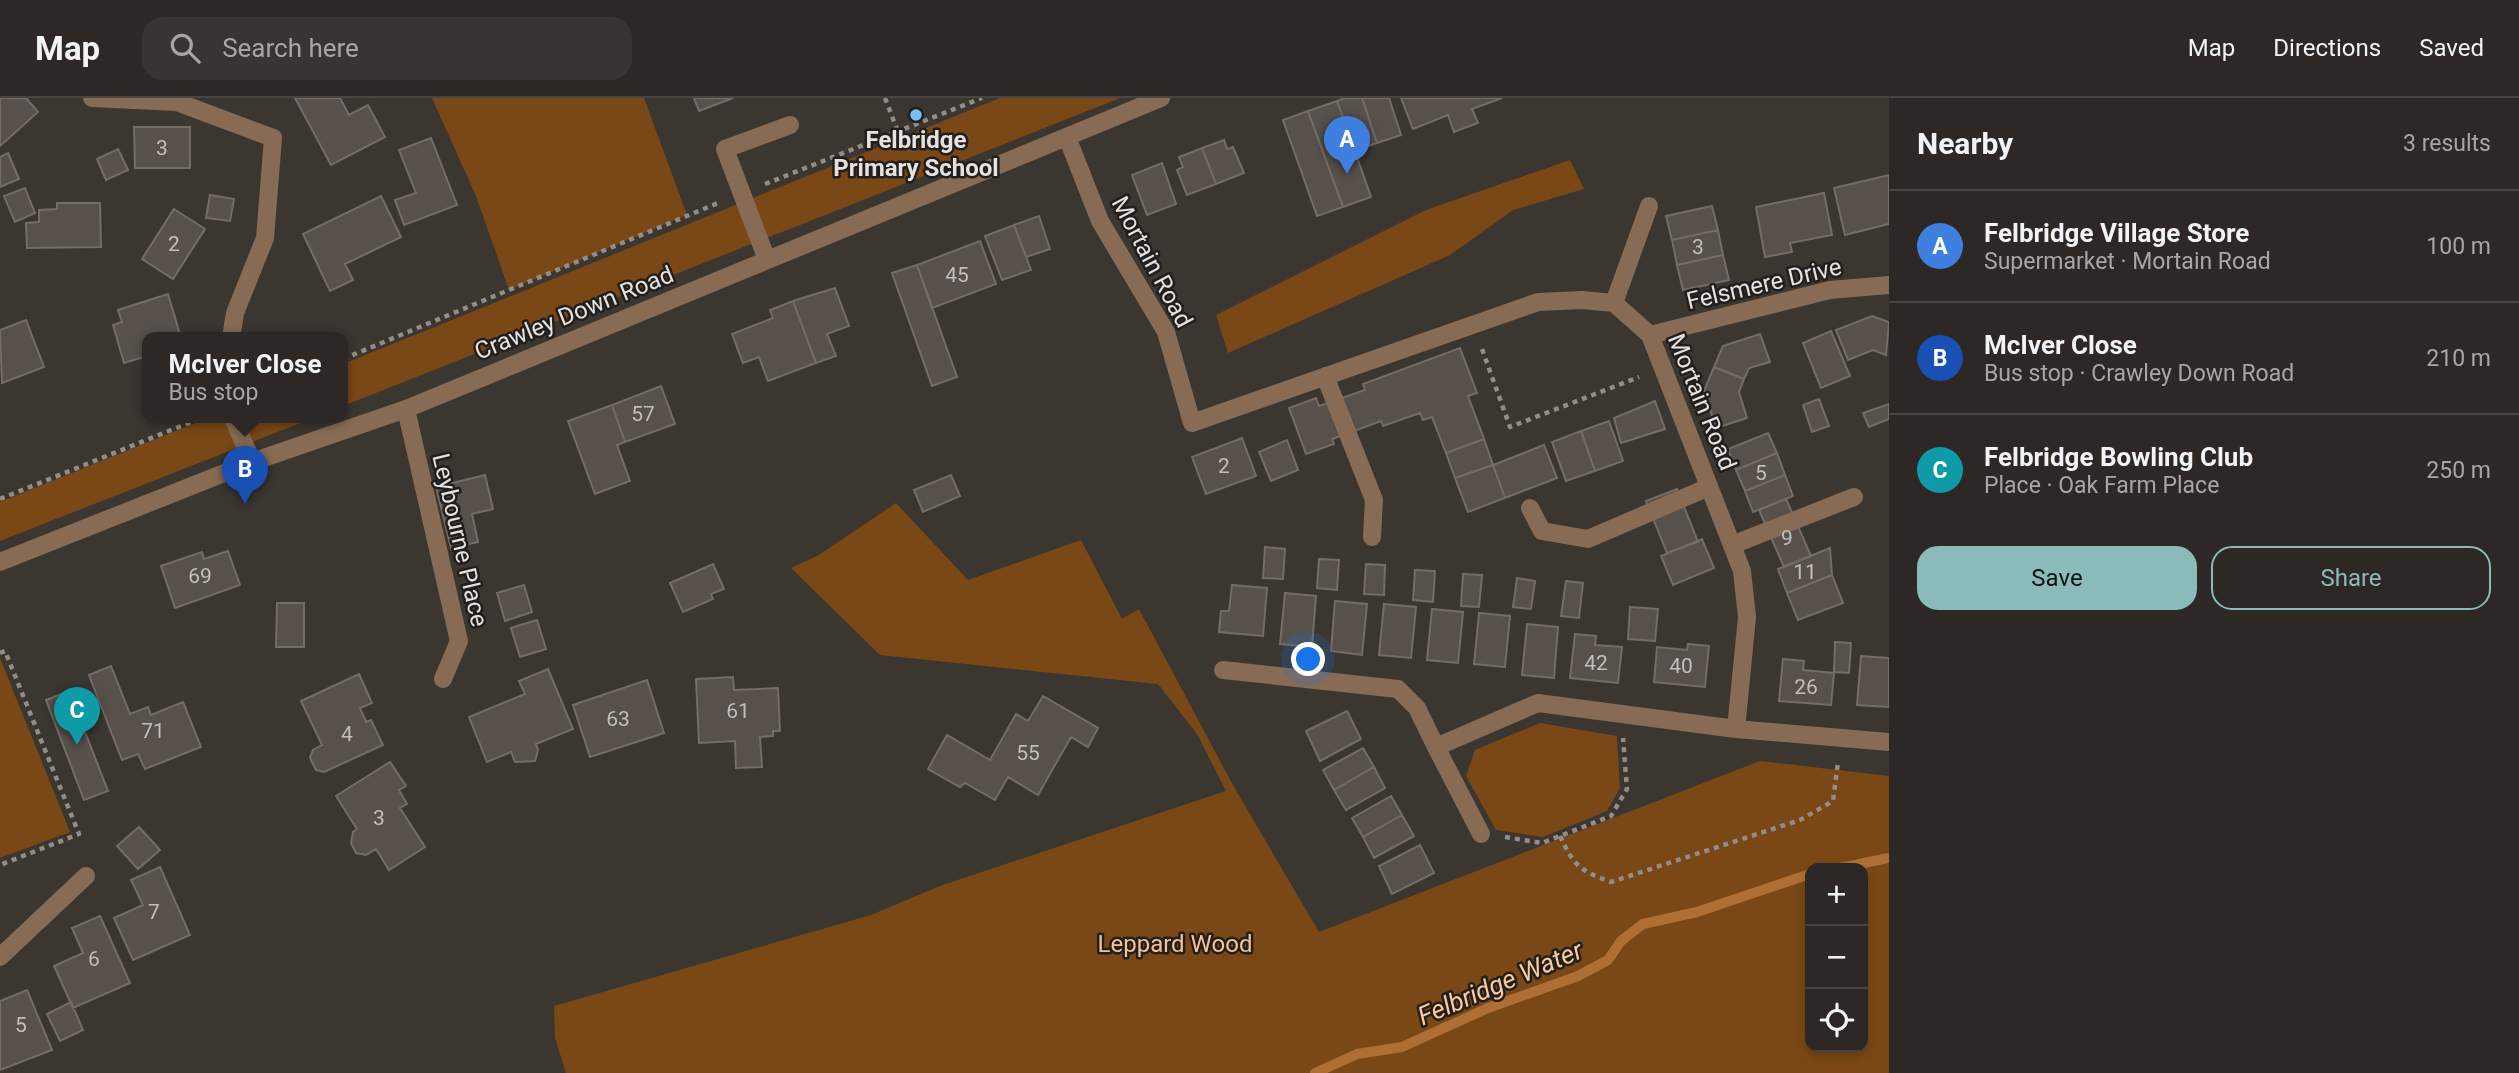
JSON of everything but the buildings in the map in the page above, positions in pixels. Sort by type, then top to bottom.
[{"type":"street","points":[[92,98],[208,106],[273,138],[265,238],[235,313],[232,332]]},
{"type":"street","name":"Crawley Down Road","points":[[0,562],[251,462],[406,409],[1161,98]]},
{"type":"street","points":[[767,260],[725,149],[790,125]]},
{"type":"street","name":"Mortain Road","points":[[1067,137],[1100,220],[1166,332],[1192,423],[1538,302],[1581,300],[1614,303],[1650,335],[1742,571],[1747,617],[1736,729]]},
{"type":"street","points":[[1614,303],[1649,206]]},
{"type":"street","name":"Felsmere Drive","points":[[1650,335],[1830,290],[1889,285]]},
{"type":"street","points":[[1325,376],[1374,500],[1372,537]]},
{"type":"street","name":"Leybourne Place","points":[[406,409],[459,641],[443,679]]},
{"type":"street","points":[[235,423],[251,462]]},
{"type":"street","points":[[1531,508],[1542,531],[1587,539],[1709,487]]},
{"type":"street","points":[[1732,545],[1854,497]]},
{"type":"street","points":[[1223,670],[1398,690],[1417,708],[1481,834]]},
{"type":"street","points":[[1436,747],[1538,704],[1621,712],[1736,729],[1889,742]]},
{"type":"street","points":[[0,957],[86,876]]},
{"type":"path","points":[[885,98],[898,132]]},
{"type":"path","points":[[348,357],[741,193],[982,98]]},
{"type":"path","points":[[1473,325],[1510,427],[1663,368]]},
{"type":"path","points":[[0,499],[189,423]]},
{"type":"path","points":[[0,653],[5,651],[79,834],[0,866]]},
{"type":"path","points":[[1481,834],[1542,843],[1611,817],[1627,789],[1621,712]]},
{"type":"path","points":[[1560,835],[1571,858],[1584,872],[1611,882],[1800,820],[1833,801],[1841,738]]},
{"type":"green space","points":[[432,98],[644,98],[687,215],[509,290],[476,196]]},
{"type":"green space","points":[[1000,98],[1120,98],[348,404],[348,362]]},
{"type":"green space","points":[[1570,160],[1584,189],[1513,210],[1450,255],[1228,353],[1216,315],[1426,210]]},
{"type":"green space","points":[[196,423],[300,423],[0,541],[0,502]]},
{"type":"green space","name":"Leppard Wood","points":[[896,503],[968,580],[1081,540],[1122,619],[1139,609],[1234,787],[1319,932],[1760,761],[1889,776],[1889,1073],[566,1073],[555,1038],[554,1006],[871,915],[940,886],[1226,791],[1197,734],[1158,684],[880,655],[791,568],[819,555]]},
{"type":"green space","points":[[0,658],[70,832],[0,858]]},
{"type":"green space","points":[[1540,723],[1617,736],[1620,788],[1607,811],[1543,837],[1496,830],[1466,776],[1475,750]]},
{"type":"waterway","name":"Felbridge Water","points":[[1864,863],[1889,858]]},
{"type":"waterway","name":"Felbridge Water","points":[[1315,1073],[1357,1054],[1402,1047],[1488,1008],[1578,976],[1608,960],[1621,941],[1643,924],[1697,912],[1805,876]]},
{"type":"place","name":"Felbridge Primary School","points":[[916,115]]},
{"type":"place","name":"Felbridge Village Store","points":[[1347,174]]},
{"type":"place","name":"McIver Close","points":[[245,504]]},
{"type":"place","name":"Felbridge Bowling Club","points":[[77,745]]}]
